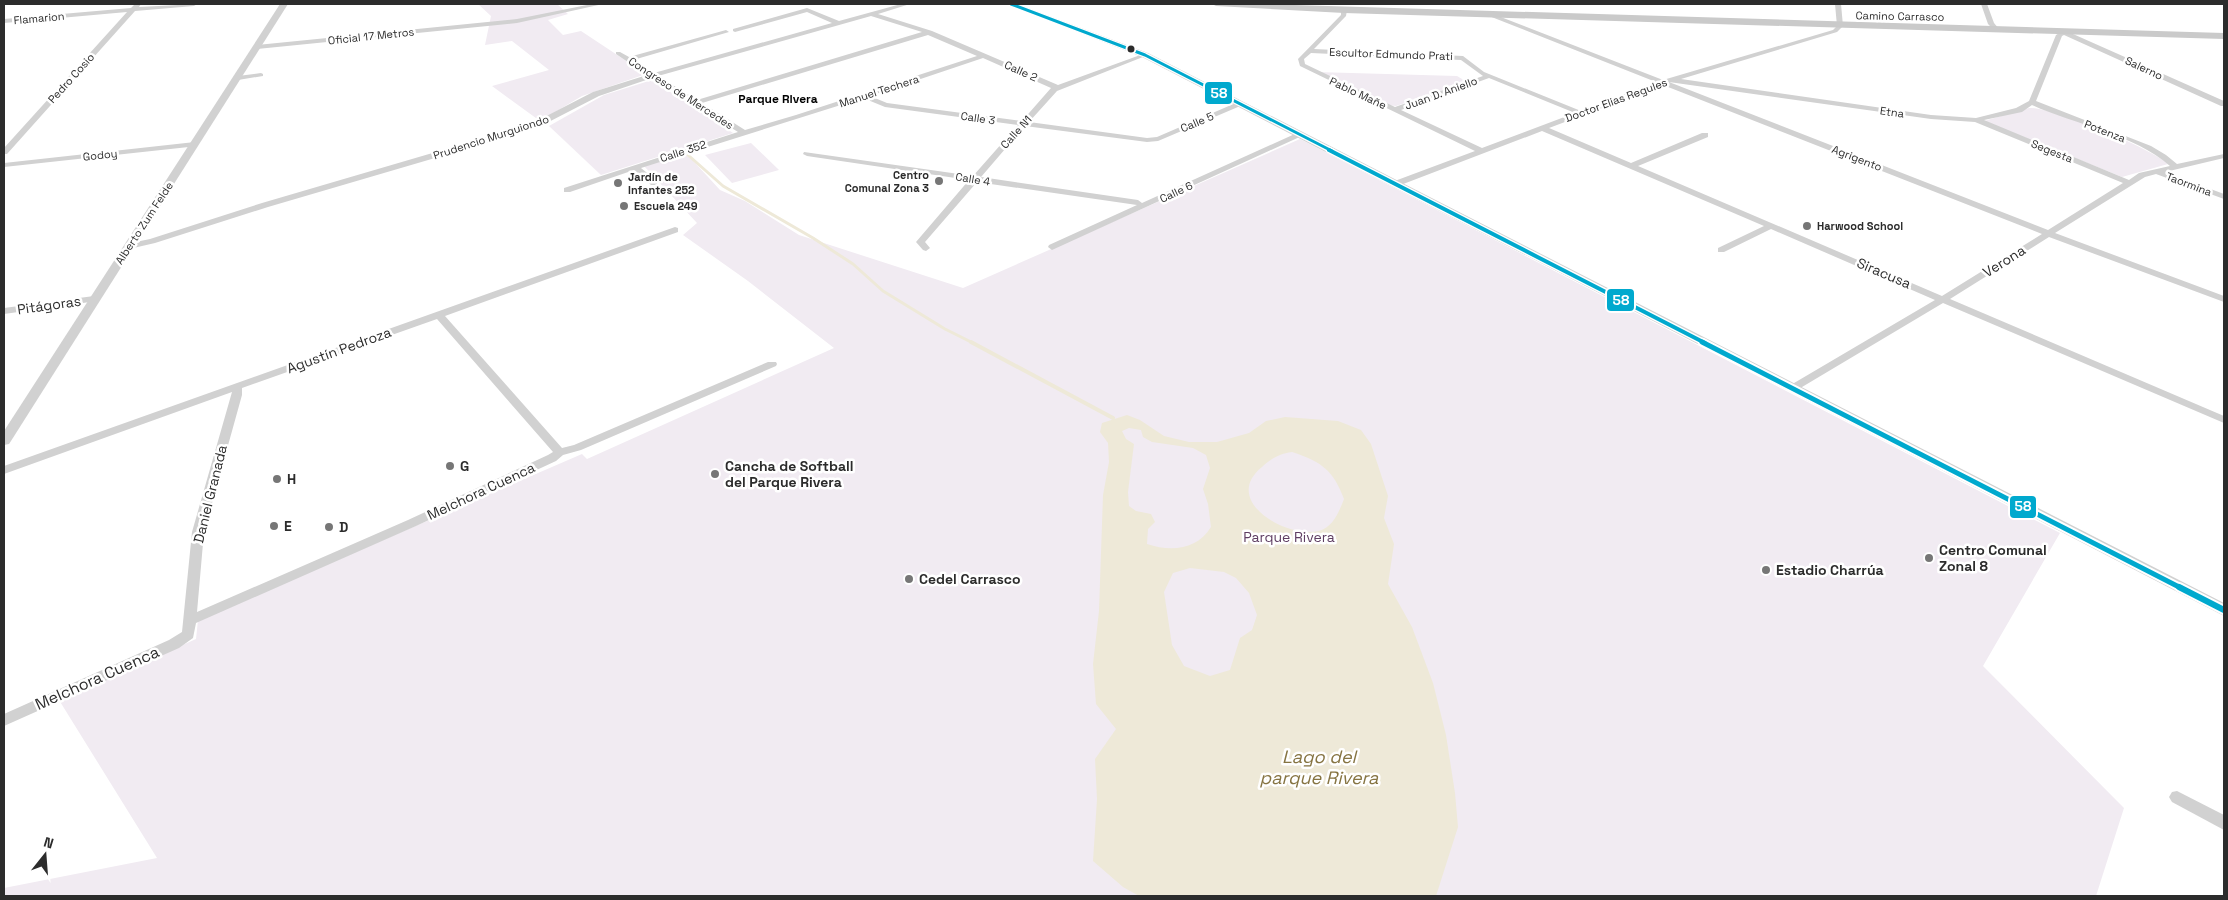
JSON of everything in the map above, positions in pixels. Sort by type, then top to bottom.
[{"type":"main road","name":"Camino Carrasco","points":[[1216,4],[1491,15],[2224,36]]},
{"type":"street","name":"Flamarion","points":[[4,21],[135,7],[194,4]]},
{"type":"street","name":"Alberto Zum Felde","points":[[4,441],[284,4]]},
{"type":"street","name":"Oficial 17 Metros","points":[[257,48],[486,24],[539,17],[600,4]]},
{"type":"street","name":"Prudencio Murguiondo","points":[[129,246],[152,241],[265,205],[534,126],[596,94],[653,76],[907,4]]},
{"type":"street","points":[[1012,4],[1037,5],[1044,16]]},
{"type":"street","points":[[1012,4],[1145,55],[2224,610]]},
{"type":"street","points":[[1838,4],[1840,26]]},
{"type":"street","points":[[1984,4],[1991,24],[1997,30]]},
{"type":"street","name":"Pedro Cosio","points":[[4,152],[135,7]]},
{"type":"street","points":[[735,30],[808,10],[838,23]]},
{"type":"street","points":[[1308,51],[1344,15],[1344,10]]},
{"type":"street","name":"Calle 2","points":[[871,14],[930,32],[1056,87]]},
{"type":"street","name":"Agrigento","points":[[1491,15],[2048,233],[2224,299]]},
{"type":"street","name":"Doctor Elias Regules","points":[[1395,184],[1663,82],[1835,31],[1840,26]]},
{"type":"street","points":[[628,59],[726,32]]},
{"type":"street","points":[[696,103],[930,32]]},
{"type":"street","points":[[2032,102],[2059,35],[2064,32]]},
{"type":"street","name":"Salerno","points":[[2064,32],[2224,104]]},
{"type":"street","name":"Escultor Edmundo Prati","points":[[1308,51],[1457,56],[1466,59],[1482,73],[1580,113]]},
{"type":"street","name":"Pablo Mañe","points":[[1308,51],[1300,63],[1307,69],[1481,151]]},
{"type":"street","name":"Congreso de Mercedes","points":[[618,53],[744,133]]},
{"type":"street","name":"Manuel Techera","points":[[744,133],[864,96],[985,55]]},
{"type":"street","name":"Calle N1","points":[[926,248],[920,242],[926,234],[1056,87],[1145,55]]},
{"type":"street","points":[[238,78],[261,75]]},
{"type":"street","name":"Juan D. Aniello","points":[[1394,110],[1489,76]]},
{"type":"street","name":"Etna","points":[[1672,80],[1931,117],[1976,120],[2019,110],[2032,102]]},
{"type":"street","name":"Calle 3","points":[[864,96],[885,106],[1153,140]]},
{"type":"street","name":"Potenza","points":[[2032,102],[2134,142],[2163,157],[2174,166]]},
{"type":"street","name":"Calle 5","points":[[1153,140],[1241,104]]},
{"type":"street","name":"Segesta","points":[[1976,120],[2129,183]]},
{"type":"street","name":"Siracusa","points":[[1543,128],[2224,420]]},
{"type":"street","name":"Calle 352","points":[[567,190],[744,133]]},
{"type":"street","points":[[1631,166],[1705,134]]},
{"type":"street","name":"Calle 6","points":[[1052,247],[1300,135]]},
{"type":"street","name":"Godoy","points":[[4,165],[196,144]]},
{"type":"street","name":"Calle 4","points":[[807,154],[1138,204]]},
{"type":"street","name":"Verona","points":[[1793,388],[1943,299],[2129,183],[2155,171],[2224,156]]},
{"type":"street","points":[[635,167],[654,183]]},
{"type":"street","name":"Taormina","points":[[2155,171],[2224,198]]},
{"type":"street","points":[[1721,250],[1772,225]]},
{"type":"street","name":"Agustín Pedroza","points":[[4,470],[675,230]]},
{"type":"street","name":"Pitágoras","points":[[4,311],[94,299]]},
{"type":"street","points":[[438,314],[558,452]]},
{"type":"street","name":"Melchora Cuenca","points":[[4,720],[174,644],[189,627],[552,458],[558,452],[577,448],[772,364]]},
{"type":"street","name":"Daniel Granada","points":[[189,627],[198,532],[237,395],[237,386]]},
{"type":"street","points":[[2177,797],[2224,823]]},
{"type":"green space","points":[[478,4],[557,4],[568,14],[548,20],[563,35],[581,31],[646,74],[582,96],[540,121],[492,86],[549,70],[512,41],[485,45],[491,16]]},
{"type":"green space","points":[[1316,72],[1457,76],[1467,82],[1396,106],[1387,105]]},
{"type":"green space","points":[[652,80],[733,133],[601,175],[549,126],[604,95]]},
{"type":"green space","points":[[2029,108],[2041,109],[2079,121],[2142,148],[2168,164],[2122,177],[1984,121]]},
{"type":"green space","name":"Parque Rivera","points":[[1300,139],[2060,533],[1983,666],[2124,808],[2096,896],[4,896],[4,888],[157,858],[59,700],[196,639],[198,620],[582,454],[587,459],[834,348],[748,281],[683,235],[697,223],[644,166],[686,153],[720,190],[745,201],[799,235],[963,288]]},
{"type":"green space","points":[[751,143],[779,170],[732,183],[705,155]]},
{"type":"water","name":"Lago del parque Rivera","points":[[1127,415],[1140,420],[1164,436],[1189,442],[1217,442],[1249,433],[1266,421],[1285,417],[1338,421],[1361,430],[1371,444],[1388,496],[1384,518],[1394,544],[1388,584],[1412,627],[1433,683],[1446,735],[1455,793],[1458,827],[1436,896],[1139,896],[1123,887],[1093,861],[1097,799],[1095,759],[1116,729],[1096,704],[1093,664],[1099,611],[1103,495],[1109,462],[1108,443],[1100,432],[1102,423]],"holes":[[[1129,428],[1141,430],[1143,437],[1152,442],[1193,448],[1206,455],[1210,468],[1203,489],[1208,504],[1211,527],[1205,535],[1191,545],[1165,548],[1147,544],[1148,529],[1155,522],[1151,514],[1136,511],[1129,506],[1128,492],[1134,444],[1126,439],[1122,431]],[[1292,452],[1311,459],[1331,474],[1344,499],[1338,514],[1332,523],[1324,529],[1306,532],[1291,529],[1263,515],[1253,504],[1249,492],[1251,480],[1262,467],[1279,455]],[[1190,568],[1224,572],[1236,578],[1249,593],[1257,615],[1252,630],[1240,638],[1230,670],[1210,676],[1184,666],[1172,645],[1164,592],[1173,573]]]},
{"type":"waterway","points":[[688,155],[723,186],[813,238],[853,264],[883,291],[945,329],[971,342]]},
{"type":"waterway","points":[[971,342],[1113,418]]},
{"type":"transit line","name":"58","points":[[1011,4],[1145,55],[2224,610]]},
{"type":"place","name":"Centro Comunal Zona 3","points":[[939,181]]},
{"type":"place","name":"Jardín de Infantes 252","points":[[618,183]]},
{"type":"place","name":"Escuela 249","points":[[624,206]]},
{"type":"place","name":"Harwood School","points":[[1807,226]]},
{"type":"place","name":"G","points":[[450,466]]},
{"type":"place","name":"Cancha de Softball del Parque Rivera","points":[[715,474]]},
{"type":"place","name":"H","points":[[277,479]]},
{"type":"place","name":"E","points":[[274,526]]},
{"type":"place","name":"D","points":[[329,527]]},
{"type":"place","name":"Centro Comunal Zonal 8","points":[[1929,558]]},
{"type":"place","name":"Estadio Charrúa","points":[[1766,570]]},
{"type":"place","name":"Cedel Carrasco","points":[[909,579]]},
{"type":"district","name":"Parque Rivera","points":[[778,99]]}]
